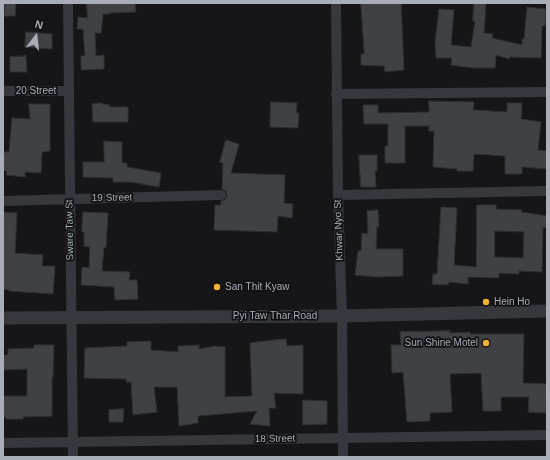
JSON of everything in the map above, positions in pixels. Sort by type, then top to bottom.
[{"type":"street","name":"Sware Taw St","points":[[68,3],[73,457]]},
{"type":"street","name":"Khwar Nyo St","points":[[336,3],[336,94],[342,316],[343,457]]},
{"type":"street","name":"20 Street","points":[[3,91],[69,91]]},
{"type":"street","points":[[336,94],[547,92]]},
{"type":"street","points":[[338,195],[547,191]]},
{"type":"street","name":"19 Street","points":[[3,201],[221,196]]},
{"type":"street","name":"Pyi Taw Thar Road","points":[[3,318],[342,316],[547,311]]},
{"type":"street","name":"18 Street","points":[[3,443],[547,435]]},
{"type":"building","points":[[5,3],[16,3],[15,16],[4,16]]},
{"type":"building","points":[[87,3],[135,3],[136,12],[103,14],[101,33],[95,33],[96,56],[104,55],[104,69],[81,70],[81,56],[85,56],[83,29],[77,29],[78,17],[87,18]]},
{"type":"building","points":[[361,3],[401,3],[404,70],[385,72],[384,66],[361,65],[361,54],[364,54]]},
{"type":"building","points":[[474,3],[486,3],[484,33],[493,34],[492,38],[522,45],[522,39],[524,39],[527,7],[546,9],[545,26],[542,26],[541,58],[510,57],[509,59],[496,55],[495,68],[474,68],[451,65],[452,58],[436,58],[435,43],[439,9],[454,10],[451,45],[471,47],[475,22],[473,21]]},
{"type":"building","points":[[26,32],[52,34],[52,49],[25,47]]},
{"type":"building","points":[[26,56],[27,72],[10,72],[10,57]]},
{"type":"building","points":[[429,101],[474,102],[473,110],[507,112],[507,103],[522,103],[521,119],[541,122],[538,150],[547,151],[547,169],[522,167],[522,174],[505,174],[505,156],[474,154],[473,171],[457,171],[457,169],[433,167],[434,131],[429,131],[429,126],[405,126],[405,163],[385,163],[385,146],[388,146],[388,124],[364,124],[363,105],[378,105],[378,113],[429,112]]},
{"type":"building","points":[[271,102],[297,103],[296,113],[299,113],[298,128],[270,127]]},
{"type":"building","points":[[102,103],[110,105],[110,107],[128,107],[128,122],[93,122],[92,104]]},
{"type":"building","points":[[29,104],[50,104],[50,151],[42,152],[41,173],[25,172],[25,177],[6,175],[7,171],[3,171],[3,152],[9,152],[12,118],[30,119]]},
{"type":"building","points":[[226,140],[239,144],[231,173],[285,175],[284,203],[293,204],[292,218],[278,216],[277,232],[214,230],[215,205],[221,205],[221,201],[225,200],[227,195],[226,191],[222,189],[223,163],[220,162]]},
{"type":"building","points":[[104,141],[122,142],[122,163],[127,163],[127,167],[161,173],[159,187],[131,182],[113,182],[113,178],[83,177],[83,162],[104,162]]},
{"type":"building","points":[[359,155],[377,155],[377,171],[375,171],[376,187],[361,187]]},
{"type":"building","points":[[477,205],[496,205],[496,209],[522,210],[521,212],[547,216],[547,228],[543,227],[542,272],[519,271],[519,274],[499,273],[499,278],[468,277],[468,284],[449,282],[448,285],[432,284],[433,274],[437,274],[441,207],[457,208],[454,265],[476,267]],"holes":[[[495,231],[524,232],[523,258],[495,257]]]},
{"type":"building","points":[[378,210],[379,227],[377,227],[376,249],[403,249],[403,276],[377,277],[355,275],[358,251],[361,251],[362,233],[368,234],[367,211]]},
{"type":"building","points":[[3,212],[17,213],[15,253],[43,255],[42,266],[55,266],[53,294],[9,291],[3,289]]},
{"type":"building","points":[[83,212],[108,213],[106,248],[104,247],[102,271],[130,272],[129,280],[137,280],[138,299],[115,300],[114,287],[81,285],[82,267],[89,268],[90,247],[84,246],[84,232],[82,232]]},
{"type":"building","points":[[450,331],[450,333],[470,332],[470,334],[524,334],[523,383],[547,384],[546,413],[528,412],[529,397],[501,397],[501,411],[483,411],[481,373],[450,374],[452,412],[430,413],[430,421],[407,422],[403,372],[392,373],[391,345],[401,345],[400,332]]},
{"type":"building","points":[[286,339],[287,346],[303,345],[303,394],[274,393],[276,408],[269,408],[270,426],[250,424],[257,411],[198,416],[198,423],[179,426],[177,387],[154,387],[157,412],[133,415],[131,382],[126,382],[126,379],[84,378],[85,348],[127,346],[127,342],[151,341],[151,350],[178,352],[178,346],[199,345],[199,349],[215,346],[225,347],[225,397],[252,396],[250,343]]},
{"type":"building","points":[[34,345],[54,345],[52,416],[6,419],[6,417],[3,417],[3,396],[27,396],[27,369],[3,370],[3,355],[8,355],[8,349],[34,348]]},
{"type":"building","points":[[303,400],[327,401],[327,424],[303,425]]},
{"type":"building","points":[[124,409],[123,422],[109,422],[109,410]]},
{"type":"place","name":"San Thit Kyaw","points":[[217,287]]},
{"type":"place","name":"Hein Ho","points":[[486,302]]},
{"type":"place","name":"Sun Shine Motel","points":[[486,343]]}]
